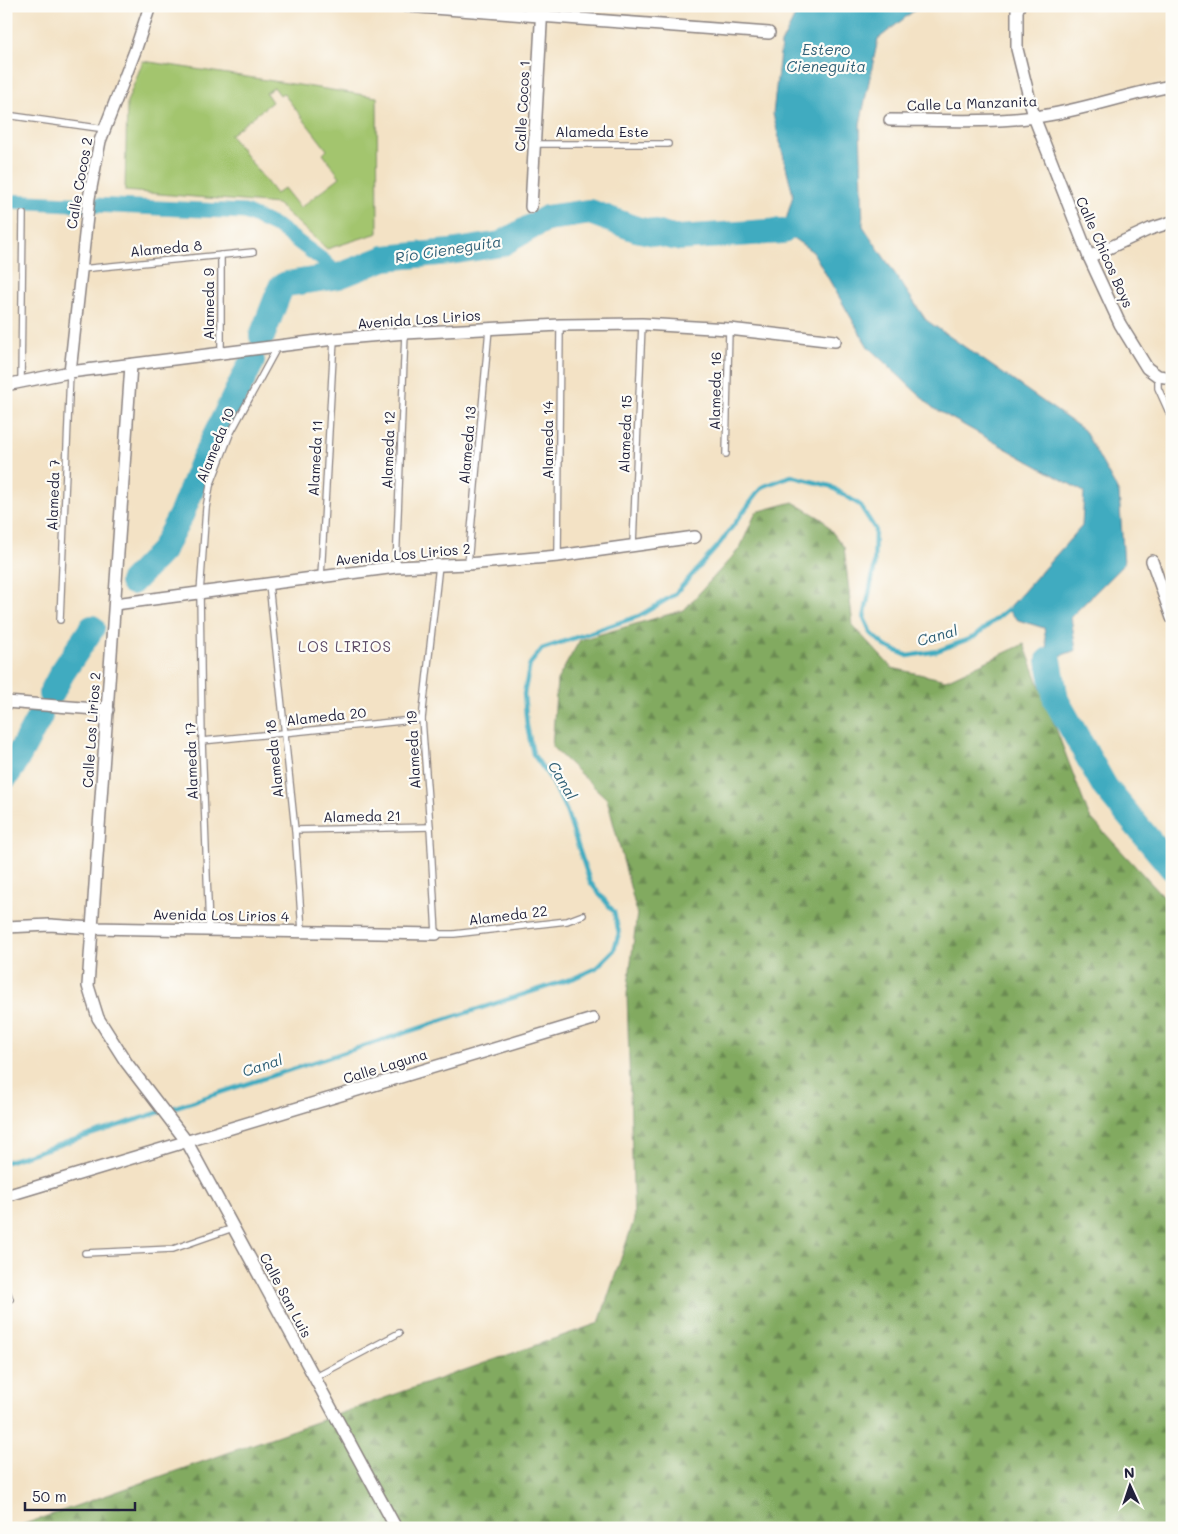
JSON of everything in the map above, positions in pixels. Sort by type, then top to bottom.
[{"type":"street","name":"Calle Cocos 2","points":[[70,372],[89,198],[100,141],[135,51],[150,6]]},
{"type":"street","points":[[406,6],[542,11],[769,33]]},
{"type":"street","name":"Calle Chicos Boys","points":[[1019,6],[1017,11],[1017,49],[1034,117],[1089,257],[1120,324],[1147,368],[1158,376]]},
{"type":"street","name":"Calle Cocos 1","points":[[531,206],[542,11]]},
{"type":"street","name":"Calle La Manzanita","points":[[890,120],[1034,117],[1078,110],[1142,91],[1172,86]]},
{"type":"street","points":[[1089,257],[1150,229],[1172,222]]},
{"type":"street","name":"Avenida Los Lirios","points":[[6,384],[70,372],[334,339],[560,325],[642,324],[729,329],[835,341]]},
{"type":"street","name":"Calle Los Lirios 2","points":[[131,365],[88,986],[98,1018],[142,1082]]},
{"type":"street","points":[[1158,376],[1172,378]]},
{"type":"street","name":"Avenida Los Lirios 2","points":[[114,604],[396,567],[468,564],[558,556],[695,537]]},
{"type":"street","points":[[1152,561],[1172,618]]},
{"type":"street","points":[[6,702],[108,710]]},
{"type":"street","name":"Avenida Los Lirios 4","points":[[6,927],[50,925],[92,928],[436,934]]},
{"type":"street","name":"Calle Laguna","points":[[6,1196],[593,1019]]},
{"type":"street","name":"Calle San Luis","points":[[142,1082],[187,1142],[396,1528]]},
{"type":"lane","points":[[6,115],[105,129]]},
{"type":"lane","name":"Alameda Este","points":[[535,144],[668,144]]},
{"type":"lane","points":[[21,382],[23,214]]},
{"type":"lane","name":"Alameda 8","points":[[81,269],[253,252]]},
{"type":"lane","name":"Alameda 9","points":[[220,353],[221,255]]},
{"type":"lane","name":"Alameda 15","points":[[633,545],[642,324]]},
{"type":"lane","name":"Alameda 14","points":[[558,556],[560,325]]},
{"type":"lane","name":"Alameda 13","points":[[468,564],[490,329]]},
{"type":"lane","name":"Alameda 16","points":[[726,454],[729,329]]},
{"type":"lane","name":"Alameda 12","points":[[396,567],[405,334]]},
{"type":"lane","name":"Alameda 11","points":[[321,578],[334,339]]},
{"type":"lane","name":"Alameda 10","points":[[200,593],[206,508],[210,486],[230,434],[278,346]]},
{"type":"lane","name":"Alameda 7","points":[[60,620],[70,372]]},
{"type":"lane","points":[[1158,376],[1158,388],[1172,419]]},
{"type":"lane","name":"Alameda 19","points":[[436,934],[422,719],[439,565]]},
{"type":"lane","name":"Alameda 18","points":[[269,584],[283,733],[295,830],[302,932]]},
{"type":"lane","name":"Alameda 17","points":[[200,593],[202,741],[209,929]]},
{"type":"lane","name":"Alameda 20","points":[[202,741],[422,719]]},
{"type":"lane","name":"Alameda 21","points":[[295,830],[430,827]]},
{"type":"lane","name":"Alameda 22","points":[[436,934],[454,934],[567,921],[583,915]]},
{"type":"lane","points":[[85,1253],[173,1249],[233,1228]]},
{"type":"lane","points":[[6,1288],[10,1299]]},
{"type":"lane","points":[[314,1378],[399,1333]]},
{"type":"green space","points":[[143,61],[377,97],[378,233],[327,249],[277,204],[125,191],[127,102]],"holes":[[[274,87],[280,95],[283,93],[327,150],[323,154],[340,177],[300,208],[284,188],[276,194],[230,135],[272,102],[266,93]]]},
{"type":"green space","points":[[793,502],[822,519],[844,547],[853,626],[892,668],[946,680],[1024,644],[1089,816],[1172,906],[1172,1528],[13,1528],[599,1323],[634,1220],[627,994],[637,913],[607,799],[552,747],[557,680],[580,640],[684,610],[740,548],[756,512]]},
{"type":"water","name":"Estero Cieneguita","points":[[800,6],[920,6],[878,39],[860,124],[863,226],[926,320],[1084,430],[1119,493],[1124,564],[1071,617],[1076,650],[1049,660],[1044,628],[1018,620],[1007,610],[1082,526],[1084,492],[933,408],[868,347],[813,252],[783,231],[793,195],[773,114],[781,44]]},
{"type":"waterway","points":[[6,201],[245,212],[278,227],[324,261],[339,276]]},
{"type":"waterway","name":"Río Cieneguita","points":[[262,336],[281,287],[287,284],[339,276],[385,258],[450,252],[501,244],[547,218],[590,212],[636,229],[678,238],[783,231]]},
{"type":"waterway","name":"Río Cieneguita","points":[[132,582],[162,551],[182,513],[201,465],[252,361]]},
{"type":"waterway","name":"Canal","points":[[6,1162],[574,978],[596,968],[614,950],[619,933],[614,912],[590,882],[566,810],[552,781],[533,754],[527,726],[524,694],[530,664],[542,649],[639,616],[674,595],[718,546],[762,487],[791,476],[830,486],[860,505],[875,529],[874,569],[864,618],[871,633],[885,646],[908,656],[937,651],[974,637],[1007,610]]},
{"type":"waterway","name":"Río Cieneguita","points":[[51,694],[62,673],[92,628]]},
{"type":"waterway","name":"Estero Cieneguita","points":[[1049,660],[1056,700],[1105,787],[1172,868]]},
{"type":"waterway","name":"Río Cieneguita","points":[[6,776],[40,716]]},
{"type":"district","name":"LOS LIRIOS","points":[[345,646]]}]
